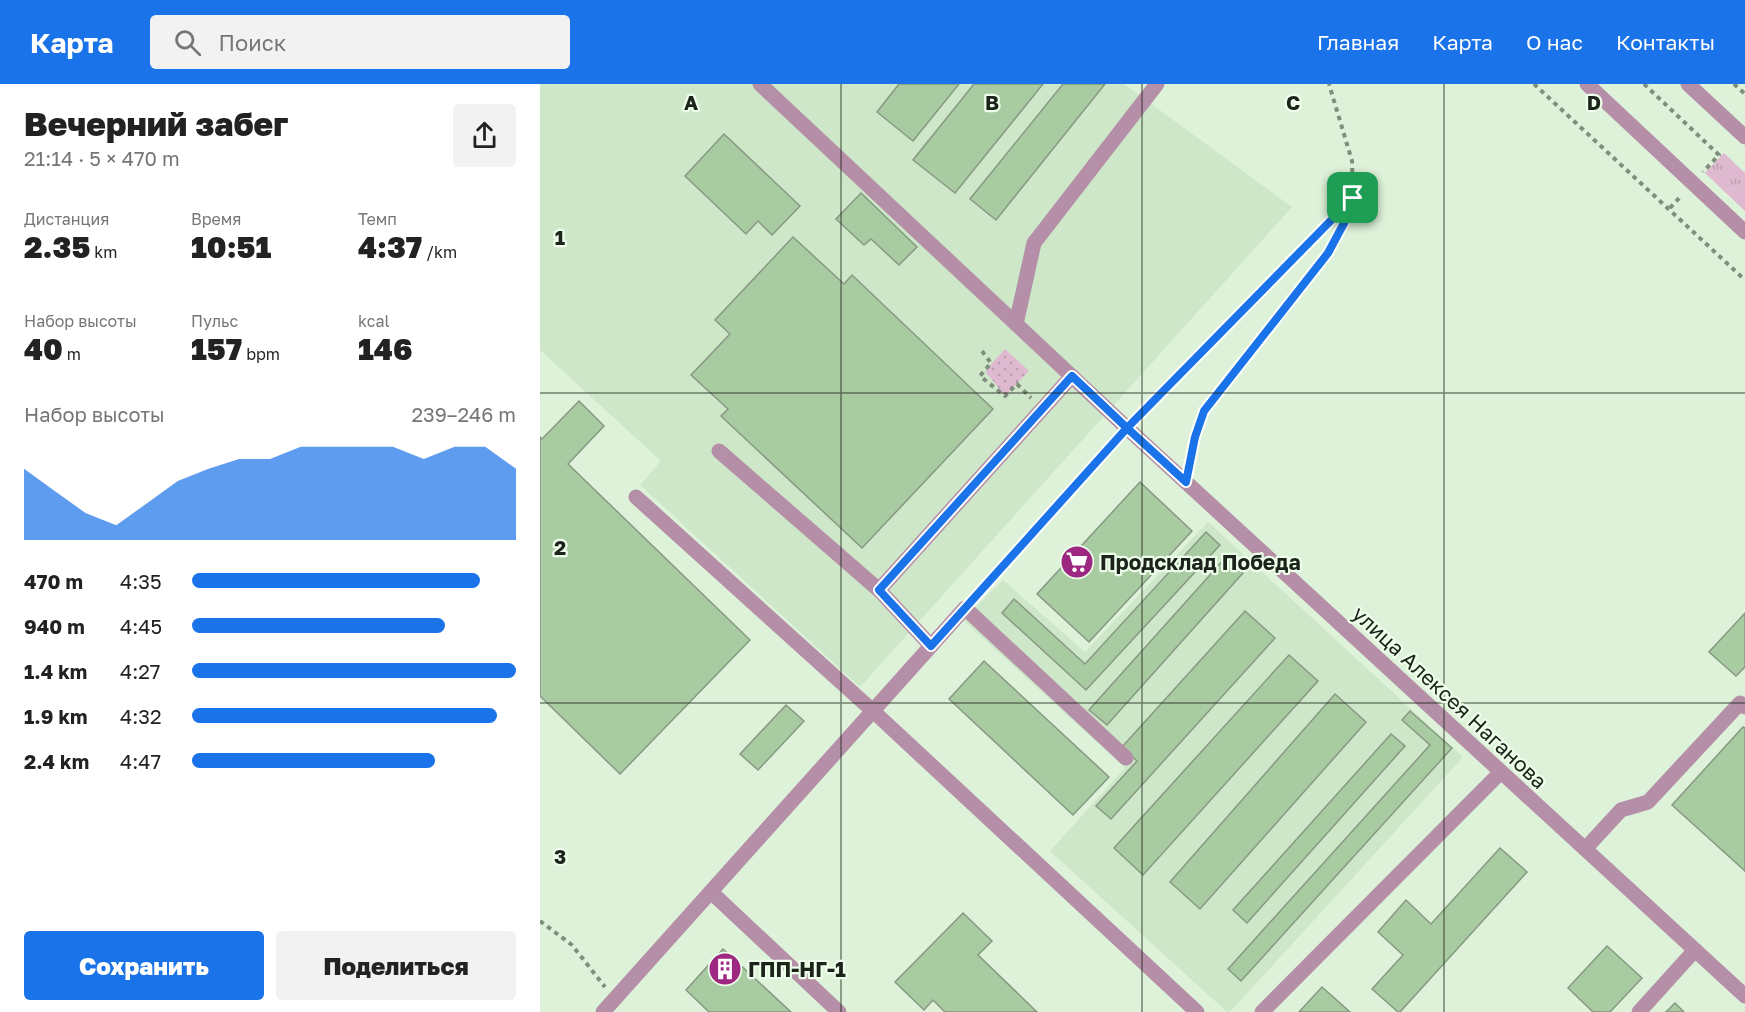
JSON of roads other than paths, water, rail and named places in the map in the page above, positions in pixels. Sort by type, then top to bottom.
[{"type":"street","name":"улица Алексея Наганова","points":[[760,84],[1127,428],[1584,849],[1743,991]]},
{"type":"street","points":[[1016,324],[1034,243],[1157,84]]},
{"type":"street","points":[[1587,84],[1745,232]]},
{"type":"street","points":[[1688,84],[1745,137]]},
{"type":"street","points":[[879,590],[1072,376]]},
{"type":"street","points":[[719,452],[879,590],[931,646]]},
{"type":"street","points":[[636,497],[873,711],[1197,1012]]},
{"type":"street","points":[[603,1012],[965,608],[1126,758]]},
{"type":"street","points":[[1584,849],[1621,810],[1648,802],[1740,703],[1745,707]]},
{"type":"street","points":[[1262,1012],[1501,772]]},
{"type":"street","points":[[711,892],[839,1012]]},
{"type":"street","points":[[1639,1012],[1695,950]]},
{"type":"place","name":"Продсклад Победа","points":[[1077,562]]},
{"type":"place","name":"ГПП-НГ-1","points":[[725,969]]}]
